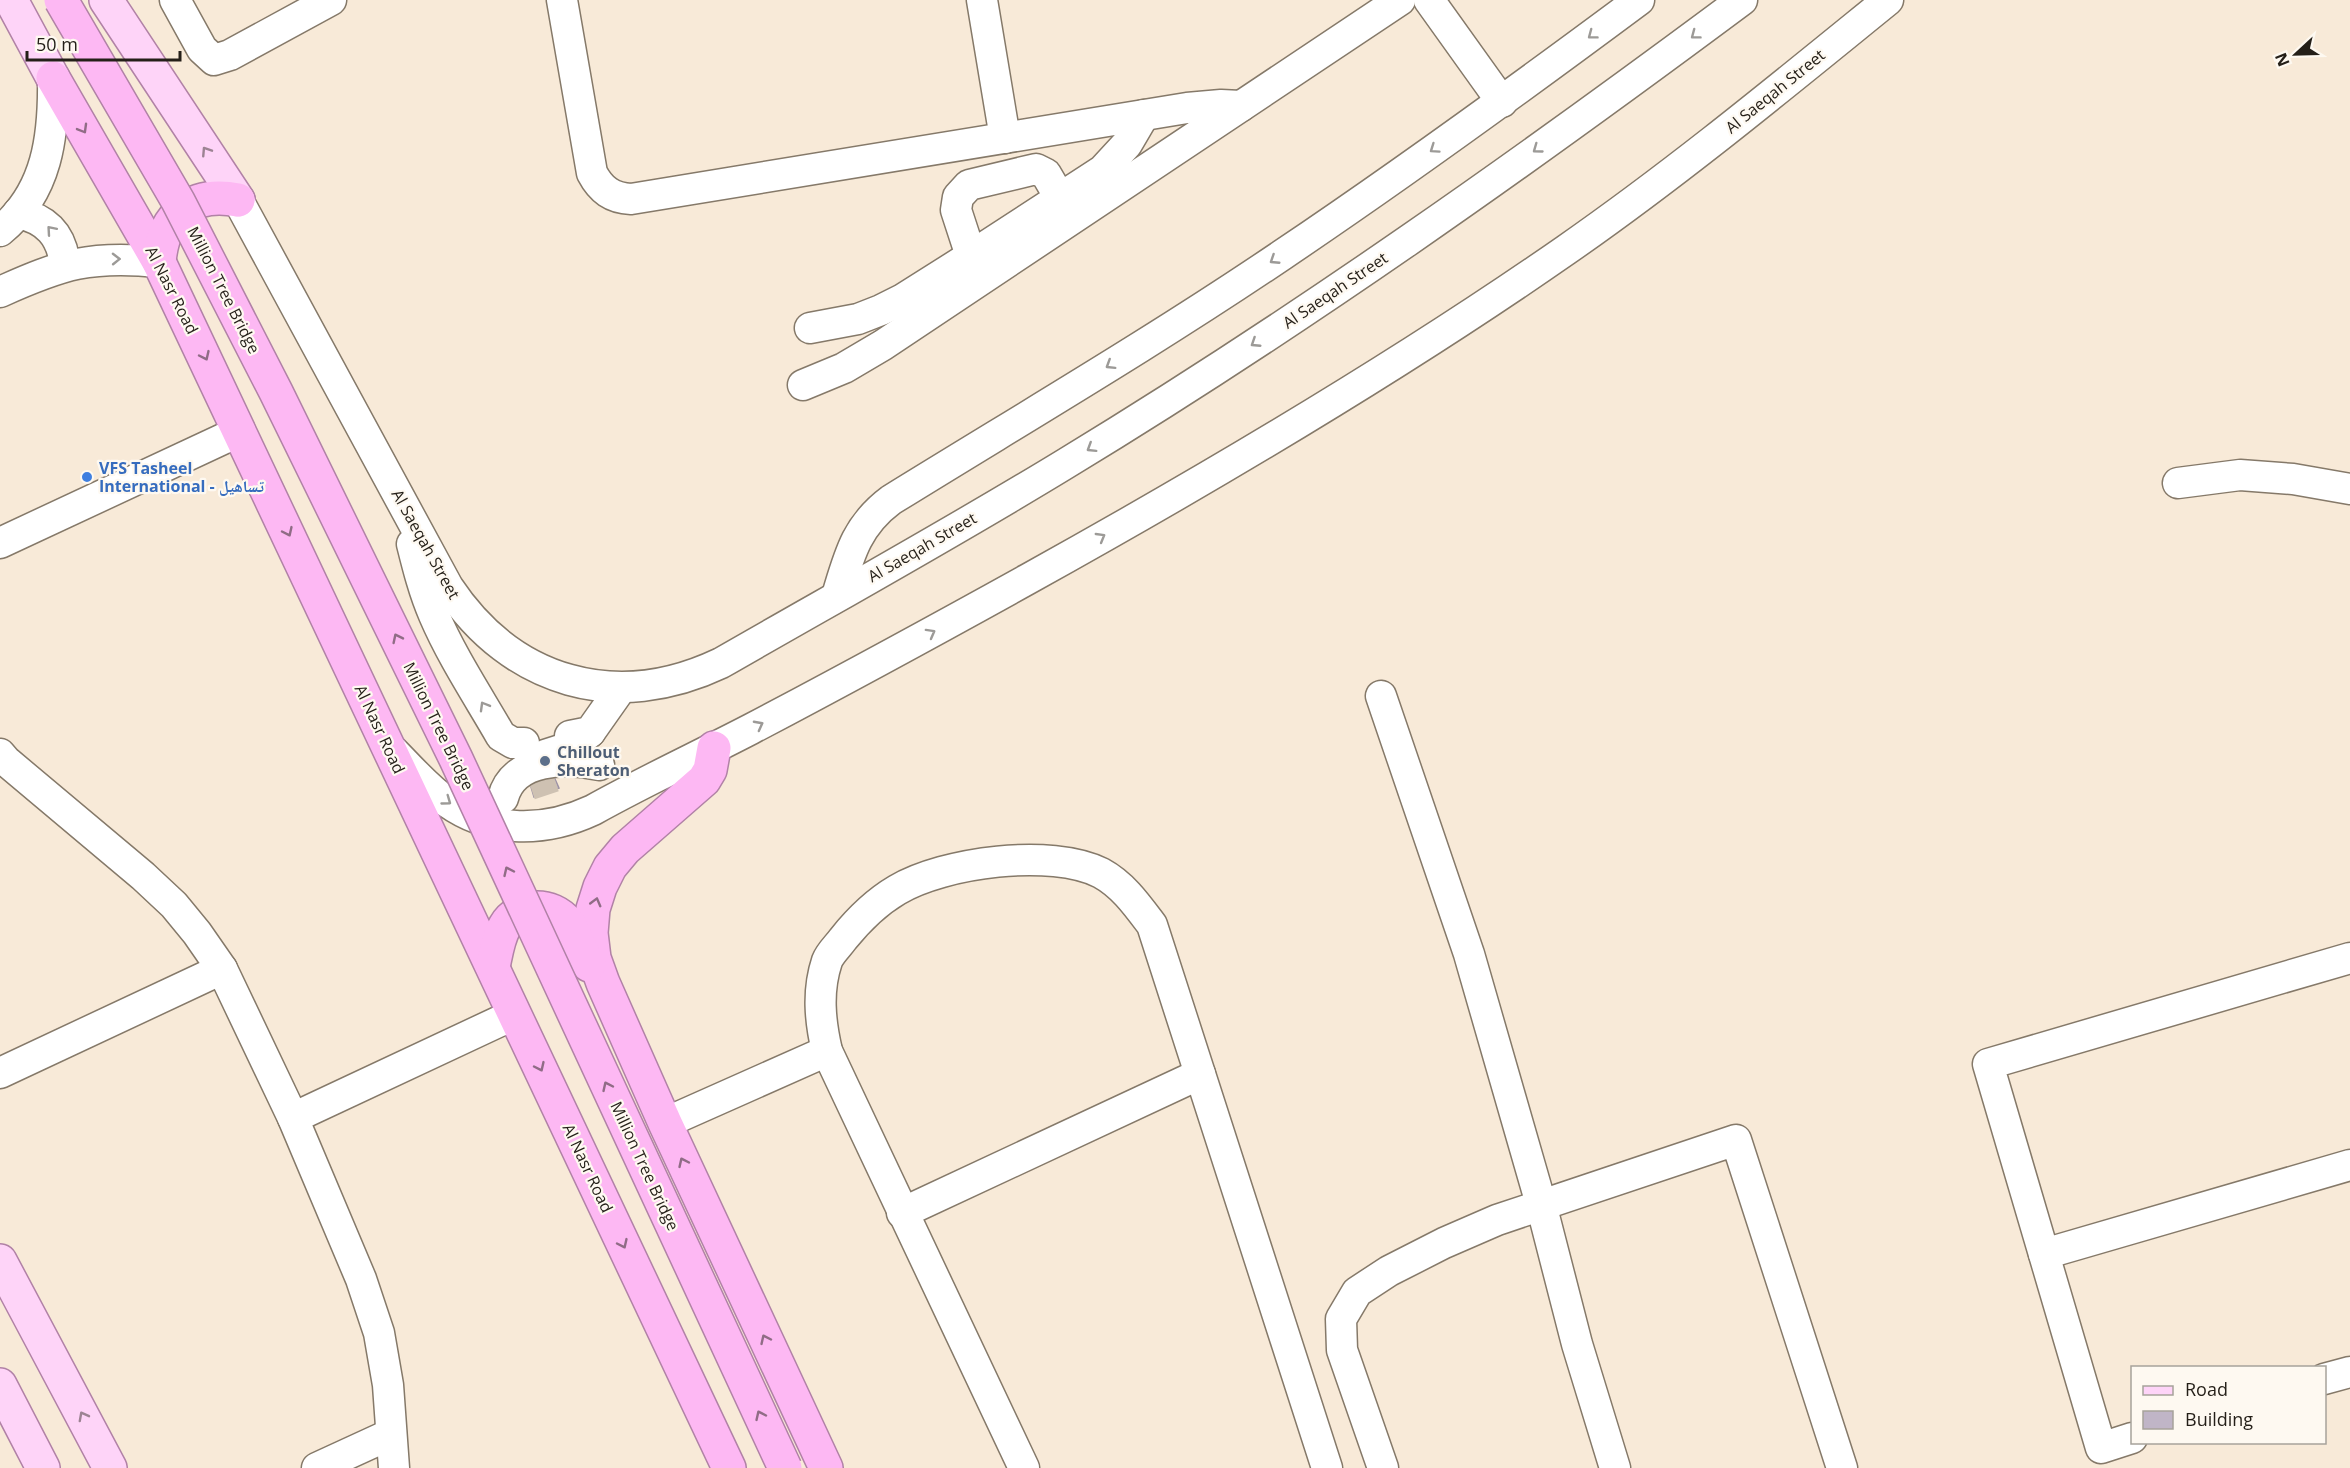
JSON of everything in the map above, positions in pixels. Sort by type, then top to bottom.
[{"type":"highway","name":"Million Tree Bridge","points":[[61,0],[178,201],[271,381],[456,759],[785,1468]]},
{"type":"highway","name":"Al Nasr Road","points":[[53,78],[159,262],[729,1468]]},
{"type":"highway","points":[[159,262],[164,236],[176,214],[189,204],[205,198],[222,197],[238,200]]},
{"type":"highway","points":[[714,748],[711,771],[704,780],[625,849],[610,867],[593,909],[591,933],[594,958],[665,1123],[826,1468]]},
{"type":"highway","points":[[493,967],[500,938],[508,921],[524,910],[543,908],[552,910],[567,921],[587,962],[603,983]]},
{"type":"main road","name":"Al Nasr Road","points":[[11,0],[53,78]]},
{"type":"main road","points":[[106,0],[238,200]]},
{"type":"main road","points":[[0,1261],[110,1468]]},
{"type":"main road","points":[[0,1384],[44,1468]]},
{"type":"street","points":[[174,0],[202,49],[214,60],[230,56],[331,0]]},
{"type":"street","points":[[562,0],[592,173],[604,190],[622,199],[1204,105],[1241,106]]},
{"type":"street","points":[[982,0],[1005,138]]},
{"type":"street","points":[[803,386],[844,368],[883,345],[1400,0]]},
{"type":"street","points":[[1429,0],[1502,102]]},
{"type":"street","points":[[837,596],[861,530],[878,510],[891,500],[1281,256],[1502,102],[1640,0]]},
{"type":"street","name":"Al Saeqah Street","points":[[238,200],[448,587],[476,624],[512,654],[553,675],[598,686],[621,688],[662,684],[702,672],[1064,465],[1276,330],[1447,213],[1742,0]]},
{"type":"street","name":"Al Saeqah Street","points":[[388,747],[447,802],[462,812],[500,811],[530,827],[562,822],[593,810],[890,655],[1050,567],[1292,425],[1439,334],[1565,251],[1644,194],[1762,103],[1888,0]]},
{"type":"street","points":[[9,222],[39,178],[51,140],[54,120],[53,78]]},
{"type":"street","points":[[810,328],[835,325],[881,310],[903,299],[971,256],[1103,170],[1128,144],[1144,115]]},
{"type":"street","points":[[971,256],[956,210],[958,197],[969,186],[1036,169],[1046,174],[1060,198]]},
{"type":"street","points":[[9,222],[43,221],[60,240],[65,265]]},
{"type":"street","points":[[0,292],[65,265],[106,259],[159,262]]},
{"type":"street","points":[[0,543],[240,431]]},
{"type":"street","points":[[2178,483],[2240,475],[2293,478],[2350,489]]},
{"type":"street","points":[[406,509],[420,577],[434,615],[524,740]]},
{"type":"street","points":[[590,732],[524,740],[510,758],[523,761],[573,746],[590,732],[621,688]]},
{"type":"street","points":[[1381,696],[1468,954],[1541,1204],[1577,1344],[1615,1468]]},
{"type":"street","points":[[0,754],[174,905],[222,969],[293,1118],[361,1279],[379,1334],[388,1385],[394,1468]]},
{"type":"street","points":[[500,811],[505,789],[513,780],[534,766],[545,762],[580,761],[652,779]]},
{"type":"street","points":[[500,811],[542,781],[599,765]]},
{"type":"street","points":[[1024,1468],[827,1051],[820,1020],[821,990],[828,959],[862,915],[898,889],[939,872],[975,864],[1028,860],[1078,864],[1102,874],[1130,895],[1152,925],[1327,1468]]},
{"type":"street","points":[[2131,1439],[2101,1448],[1988,1064],[2350,958]]},
{"type":"street","points":[[0,1072],[222,969]]},
{"type":"street","points":[[293,1118],[515,1014]]},
{"type":"street","points":[[665,1123],[827,1051]]},
{"type":"street","points":[[903,1213],[1200,1074]]},
{"type":"street","points":[[1383,1468],[1342,1350],[1341,1319],[1357,1292],[1389,1271],[1444,1243],[1541,1204],[1736,1140],[1842,1468]]},
{"type":"street","points":[[2044,1254],[2350,1165]]},
{"type":"street","points":[[2326,1379],[2350,1372]]},
{"type":"street","points":[[317,1468],[391,1434]]},
{"type":"building","points":[[555,779],[559,788],[534,797],[531,787]]},
{"type":"tunnel","points":[[530,785],[554,777]]},
{"type":"place","name":"VFS Tasheel International - تساهيل","points":[[87,477]]},
{"type":"place","name":"Chillout Sheraton","points":[[545,761]]}]
